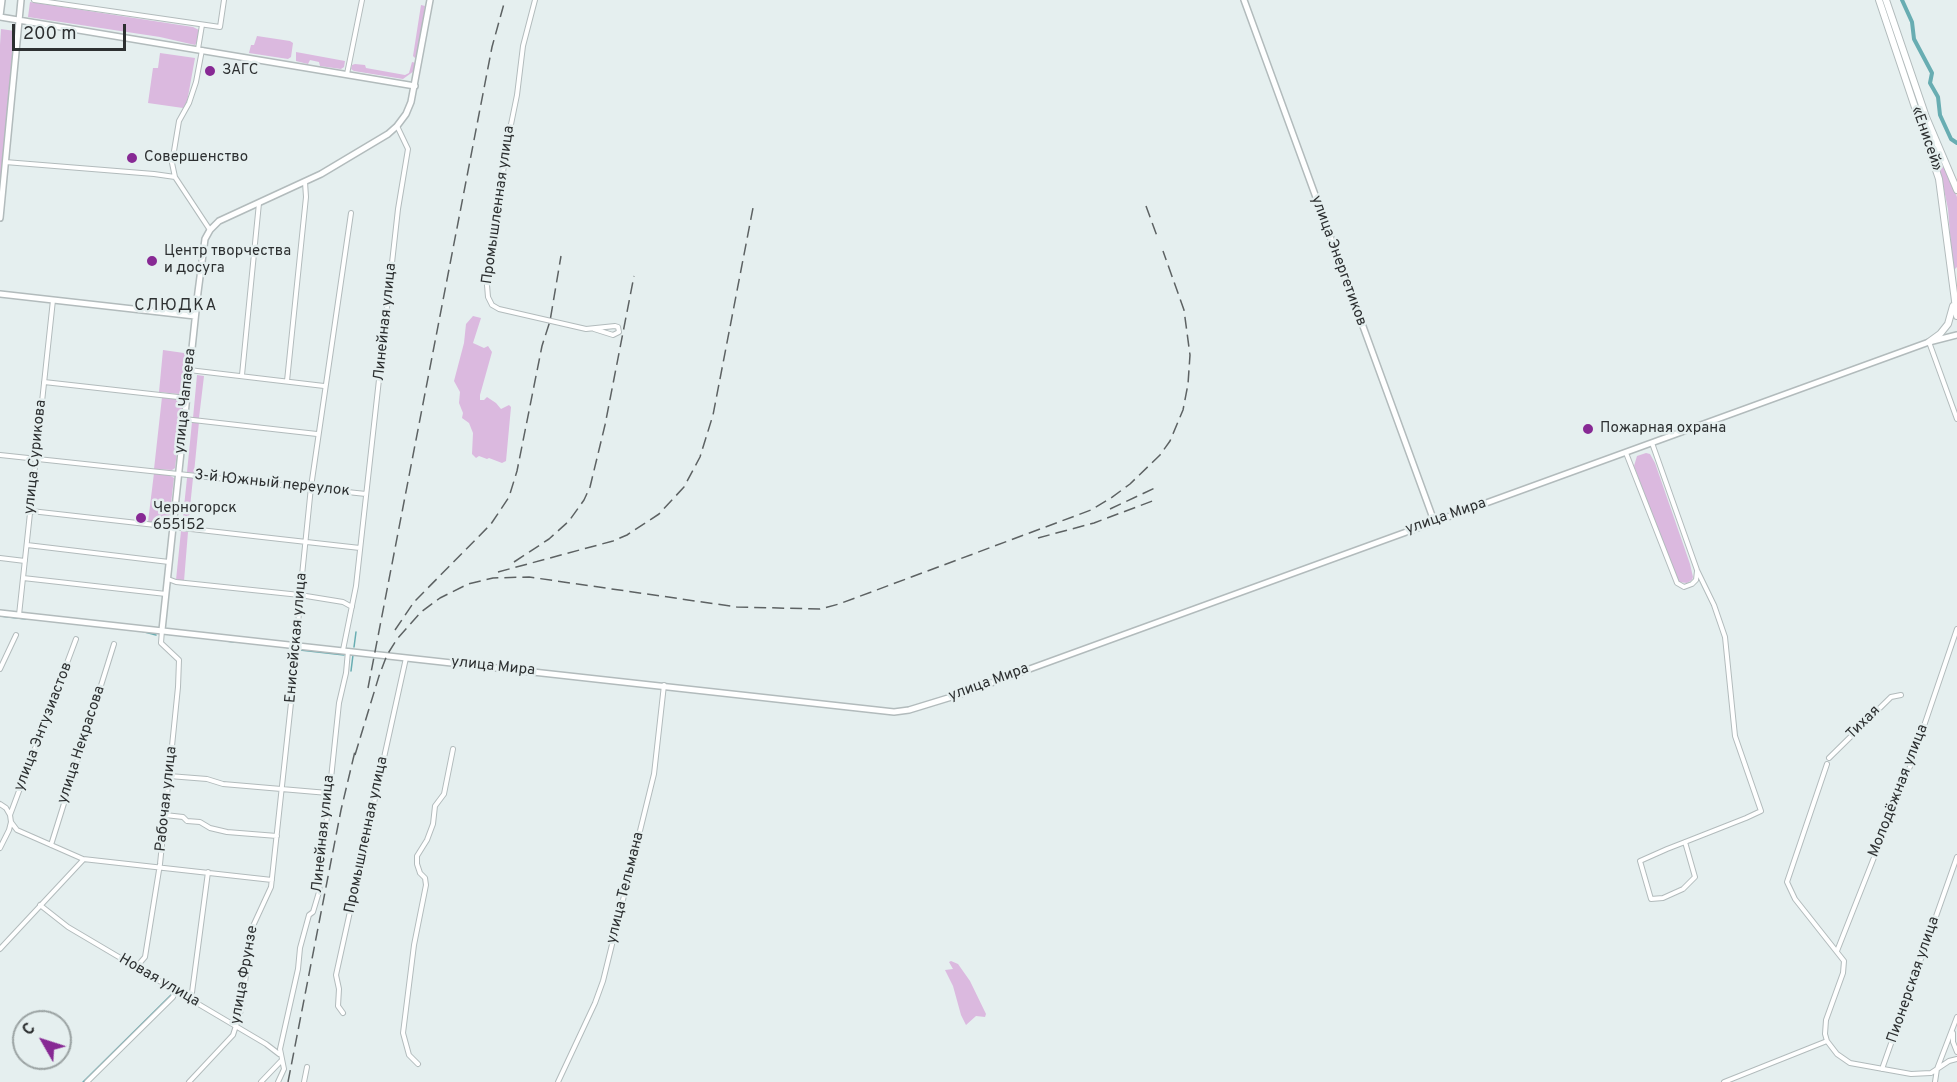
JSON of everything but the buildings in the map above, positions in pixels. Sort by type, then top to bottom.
[{"type":"highway","name":"«Енисей»","points":[[1879,0],[1940,179],[1957,316]]},
{"type":"highway","name":"«Енисей»","points":[[1886,0],[1926,117],[1957,190]]},
{"type":"highway","points":[[1952,284],[1957,273]]},
{"type":"highway","points":[[1929,342],[1948,324],[1954,297]]},
{"type":"main road","points":[[2,0],[0,16],[19,20],[415,86]]},
{"type":"main road","points":[[0,218],[21,0]]},
{"type":"main road","points":[[210,230],[228,216],[338,165],[398,126],[406,114],[415,86],[430,0]]},
{"type":"main road","name":"улица Энергетиков","points":[[1244,0],[1434,521]]},
{"type":"main road","name":"улица Чапаева","points":[[162,630],[203,249],[210,230]]},
{"type":"main road","points":[[0,294],[195,316]]},
{"type":"main road","name":"улица Мира","points":[[0,613],[894,712],[909,710],[958,695],[1929,342],[1957,335]]},
{"type":"street","points":[[34,0],[220,27],[224,0]]},
{"type":"street","points":[[347,74],[362,0]]},
{"type":"street","name":"Промышленная улица","points":[[535,0],[523,46],[517,96],[507,144],[487,285],[488,297],[492,305],[499,309],[613,335],[619,332],[618,327],[615,326],[594,329]]},
{"type":"street","points":[[202,25],[196,82],[189,103],[179,121],[172,163],[175,177],[210,230]]},
{"type":"street","name":"Линейная улица","points":[[278,1082],[284,1069],[280,1054],[298,969],[300,948],[309,915],[313,912],[319,892],[328,793],[339,704],[346,673],[345,651],[356,586],[398,209],[408,149],[398,126]]},
{"type":"street","points":[[5,162],[175,177]]},
{"type":"street","points":[[287,381],[306,197],[305,182]]},
{"type":"street","points":[[242,375],[259,202]]},
{"type":"street","name":"Енисейская улица","points":[[270,890],[278,836],[311,487],[351,213]]},
{"type":"street","name":"улица Сурикова","points":[[19,615],[53,300]]},
{"type":"street","points":[[1929,342],[1957,419]]},
{"type":"street","points":[[189,370],[324,386]]},
{"type":"street","points":[[44,382],[187,398]]},
{"type":"street","points":[[184,419],[318,434]]},
{"type":"street","points":[[1652,443],[1697,570],[1714,605],[1725,637],[1735,736],[1761,811],[1685,842],[1640,861],[1651,899],[1663,898],[1683,889],[1695,877],[1685,842]]},
{"type":"street","points":[[1626,453],[1677,583],[1684,587],[1692,584],[1696,580],[1697,570]]},
{"type":"street","name":"3-й Южный переулок","points":[[0,455],[366,494]]},
{"type":"street","points":[[31,511],[360,548]]},
{"type":"street","points":[[27,545],[169,562]]},
{"type":"street","points":[[0,558],[25,561]]},
{"type":"street","points":[[23,578],[166,594]]},
{"type":"street","points":[[167,579],[176,582],[300,595],[343,602],[352,607]]},
{"type":"street","name":"Молодёжная улица","points":[[1836,951],[1911,764],[1957,629]]},
{"type":"street","name":"Рабочая улица","points":[[129,964],[139,964],[145,957],[169,776],[180,664],[177,656],[159,644],[162,630]]},
{"type":"street","points":[[0,669],[16,635]]},
{"type":"street","name":"улица Энтузиастов","points":[[11,822],[10,815],[76,639]]},
{"type":"street","name":"улица Некрасова","points":[[51,845],[114,644]]},
{"type":"street","name":"Промышленная улица","points":[[343,1013],[338,1005],[339,989],[336,975],[406,657]]},
{"type":"street","name":"улица Тельмана","points":[[558,1082],[603,981],[654,774],[664,685]]},
{"type":"street","name":"Тихая","points":[[1829,758],[1891,697],[1901,695]]},
{"type":"street","points":[[418,1064],[409,1055],[404,1033],[414,945],[426,885],[425,878],[420,873],[417,864],[417,856],[433,824],[435,806],[444,794],[453,749]]},
{"type":"street","points":[[1827,764],[1786,882],[1794,899],[1844,962],[1845,966],[1826,1020],[1827,1041],[1837,1054],[1850,1063],[1919,1075],[1957,1059]]},
{"type":"street","points":[[169,776],[328,793]]},
{"type":"street","points":[[0,804],[10,815]]},
{"type":"street","points":[[165,815],[183,817],[187,821],[200,822],[210,828],[227,832],[278,836]]},
{"type":"street","points":[[11,822],[17,830],[83,859],[272,880]]},
{"type":"street","points":[[0,848],[11,822]]},
{"type":"street","points":[[70,855],[73,868]]},
{"type":"street","name":"Пионерская улица","points":[[1882,1069],[1957,856]]},
{"type":"street","points":[[0,949],[83,859]]},
{"type":"street","points":[[191,1000],[208,872]]},
{"type":"street","name":"улица Фрунзе","points":[[189,1082],[230,1040],[237,1026],[253,926],[270,890]]},
{"type":"street","name":"Новая улица","points":[[40,905],[68,927],[237,1026],[280,1054]]},
{"type":"street","points":[[87,1082],[173,997],[175,990]]},
{"type":"street","points":[[1935,1082],[1937,1069],[1957,1017]]},
{"type":"street","points":[[1953,1030],[1953,1042],[1957,1052]]},
{"type":"street","points":[[1724,1082],[1827,1041]]},
{"type":"street","points":[[261,1082],[281,1060]]},
{"type":"street","points":[[303,1082],[307,1067]]},
{"type":"shaded area","points":[[30,2],[193,27],[199,30],[197,42],[195,45],[160,37],[28,17]]},
{"type":"shaded area","points":[[421,5],[425,6],[415,58],[413,56]]},
{"type":"shaded area","points":[[1,29],[15,31],[0,193],[0,45]]},
{"type":"shaded area","points":[[257,36],[290,41],[293,43],[291,57],[288,59],[249,53]]},
{"type":"shaded area","points":[[296,52],[345,61],[344,67],[341,69],[320,66],[319,62],[310,60],[308,64],[296,61]]},
{"type":"shaded area","points":[[160,53],[195,58],[187,102],[183,108],[148,103],[153,68],[158,68]]},
{"type":"shaded area","points":[[412,62],[416,63],[414,71],[403,79],[351,69],[355,64],[365,65],[366,68],[405,75],[409,73]]},
{"type":"shaded area","points":[[1907,75],[1957,197],[1957,267],[1953,271],[1948,209],[1942,180]]},
{"type":"shaded area","points":[[473,316],[481,318],[473,343],[484,348],[488,346],[492,352],[480,400],[487,397],[501,409],[509,405],[511,407],[506,461],[502,463],[479,456],[476,458],[472,454],[473,433],[469,423],[462,418],[463,413],[459,403],[460,392],[454,381],[464,343],[466,324]]},
{"type":"shaded area","points":[[163,350],[184,353],[187,358],[184,385],[179,394],[159,392]]},
{"type":"shaded area","points":[[197,375],[204,376],[199,418],[193,418]]},
{"type":"shaded area","points":[[162,397],[177,398],[183,402],[175,468],[172,470],[154,469]]},
{"type":"shaded area","points":[[192,422],[199,422],[194,473],[187,472]]},
{"type":"shaded area","points":[[1650,454],[1655,463],[1690,564],[1693,577],[1687,583],[1678,582],[1634,466],[1637,456]]},
{"type":"shaded area","points":[[154,473],[174,478],[169,520],[166,523],[148,522]]},
{"type":"shaded area","points":[[187,478],[193,478],[188,527],[182,526]]},
{"type":"shaded area","points":[[181,531],[188,532],[184,581],[176,580]]},
{"type":"shaded area","points":[[949,962],[958,964],[970,981],[986,1014],[985,1017],[976,1016],[966,1025],[945,970],[953,969]]},
{"type":"waterway","points":[[1902,0],[1912,22],[1914,39],[1932,73],[1930,83],[1938,97],[1940,115],[1951,139],[1957,143]]},
{"type":"waterway","points":[[0,616],[26,619]]},
{"type":"waterway","points":[[141,631],[156,635]]},
{"type":"waterway","points":[[354,647],[356,632]]},
{"type":"waterway","points":[[166,634],[223,640]]},
{"type":"waterway","points":[[226,641],[234,642]]},
{"type":"waterway","points":[[284,647],[290,648]]},
{"type":"waterway","points":[[300,650],[344,655]]},
{"type":"waterway","points":[[351,671],[353,655]]},
{"type":"waterway","points":[[83,1082],[171,995]]},
{"type":"railway","points":[[368,688],[492,47],[505,0]]},
{"type":"railway","points":[[1146,206],[1157,236]]},
{"type":"railway","points":[[498,572],[613,541],[627,535],[659,514],[684,487],[700,457],[713,415],[753,208]]},
{"type":"railway","points":[[355,755],[379,676],[387,655],[397,639],[421,612],[440,598],[468,584],[493,578],[529,577],[737,607],[820,609],[839,604],[1091,510],[1111,498],[1130,484],[1160,455],[1170,441],[1183,410],[1190,355],[1184,310],[1163,251]]},
{"type":"railway","points":[[395,630],[414,602],[491,524],[509,497],[517,471],[542,346],[550,321],[561,256]]},
{"type":"railway","points":[[514,562],[549,539],[569,521],[590,487],[605,425],[634,276]]},
{"type":"railway","points":[[1110,509],[1157,487]]},
{"type":"railway","points":[[1038,538],[1094,523],[1155,500]]},
{"type":"railway","points":[[288,1082],[341,810],[356,747]]},
{"type":"place","name":"ЗАГС","points":[[210,71]]},
{"type":"place","name":"Совершенство","points":[[132,158]]},
{"type":"place","name":"Центр творчества и досуга","points":[[152,261]]},
{"type":"place","name":"Пожарная охрана","points":[[1588,429]]},
{"type":"place","name":"Черногорск 655152","points":[[141,518]]},
{"type":"district","name":"СЛЮДКА","points":[[176,307]]}]
